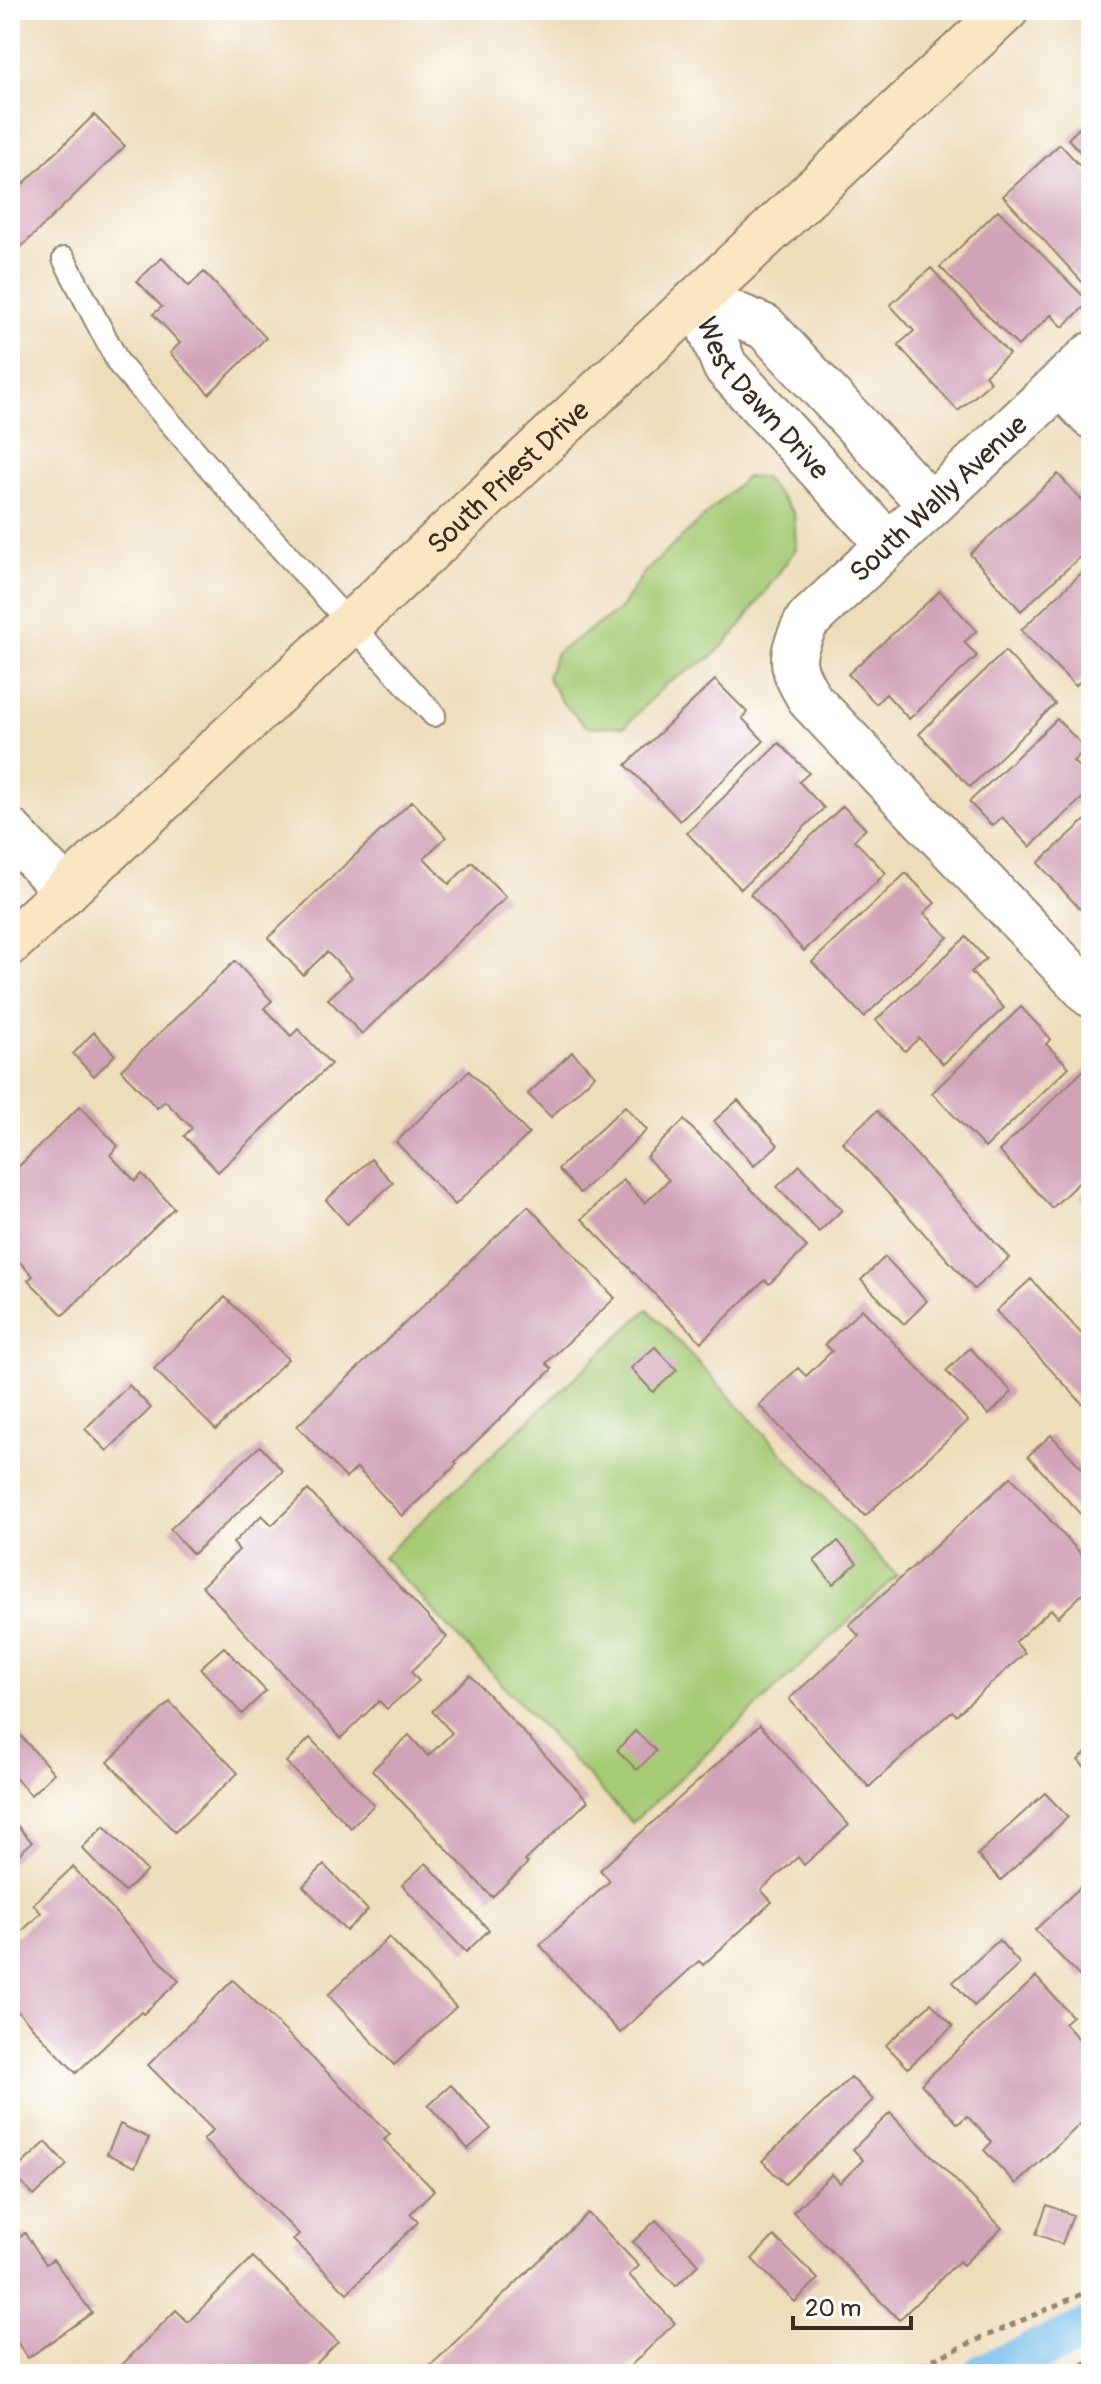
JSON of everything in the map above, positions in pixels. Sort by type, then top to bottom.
[{"type":"main road","name":"South Priest Drive","points":[[10,943],[1006,10]]},
{"type":"street","name":"West Dawn Drive","points":[[698,299],[765,327],[930,504]]},
{"type":"street","name":"West Dawn Drive","points":[[698,299],[725,366],[888,544]]},
{"type":"street","name":"South Wally Avenue","points":[[1091,355],[807,621],[794,647],[795,674],[811,701],[1091,995]]},
{"type":"street","points":[[1060,384],[1091,416]]},
{"type":"street","points":[[819,469],[861,430]]},
{"type":"street","points":[[10,831],[66,891]]},
{"type":"lane","points":[[64,259],[119,364],[350,626],[434,715]]},
{"type":"path","points":[[900,2374],[1091,2290]]},
{"type":"path","points":[[1061,2374],[1091,2361]]},
{"type":"green space","points":[[746,477],[763,477],[794,513],[796,549],[735,633],[713,656],[665,685],[625,726],[587,727],[561,701],[547,677],[556,653],[620,609],[643,574]]},
{"type":"green space","points":[[648,1309],[897,1576],[632,1823],[383,1557]]},
{"type":"building","points":[[94,115],[125,146],[10,258],[10,197]]},
{"type":"building","points":[[1091,116],[1091,163],[1068,139]]},
{"type":"building","points":[[1060,144],[1091,178],[1091,279],[1085,285],[1003,196]]},
{"type":"building","points":[[998,210],[1089,302],[1063,327],[1051,315],[1018,346],[940,267]]},
{"type":"building","points":[[162,258],[189,286],[204,272],[266,338],[209,394],[170,353],[180,343],[153,314],[162,307],[137,281]]},
{"type":"building","points":[[931,268],[1009,354],[985,375],[991,382],[958,411],[898,345],[914,331],[890,305]]},
{"type":"building","points":[[1058,474],[1091,510],[1091,547],[1021,611],[970,554]]},
{"type":"building","points":[[1091,564],[1091,671],[1075,686],[1021,630]]},
{"type":"building","points":[[940,591],[977,631],[964,642],[977,656],[909,719],[886,694],[876,704],[848,674]]},
{"type":"building","points":[[1005,651],[1055,704],[970,787],[919,734]]},
{"type":"building","points":[[715,680],[747,712],[742,718],[764,741],[680,821],[626,765]]},
{"type":"building","points":[[1057,719],[1086,749],[1073,761],[1091,780],[1091,790],[1030,847],[1002,817],[992,826],[969,802]]},
{"type":"building","points":[[779,743],[809,773],[799,782],[824,808],[741,889],[687,833]]},
{"type":"building","points":[[412,801],[446,837],[424,858],[449,884],[472,862],[506,897],[362,1034],[328,999],[352,977],[327,952],[303,975],[268,938]]},
{"type":"building","points":[[843,806],[866,829],[854,840],[886,873],[804,951],[750,894]]},
{"type":"building","points":[[1091,815],[1091,916],[1089,919],[1038,863]]},
{"type":"building","points":[[906,873],[935,903],[924,913],[948,937],[864,1017],[812,962]]},
{"type":"building","points":[[966,937],[986,959],[971,972],[1004,1008],[943,1064],[919,1038],[905,1051],[876,1020]]},
{"type":"building","points":[[235,961],[272,1001],[264,1008],[291,1036],[298,1029],[331,1064],[218,1172],[184,1136],[192,1128],[165,1101],[157,1108],[121,1070]]},
{"type":"building","points":[[1021,1007],[1051,1039],[1046,1044],[1069,1067],[985,1148],[932,1093]]},
{"type":"building","points":[[94,1032],[115,1055],[94,1076],[73,1054]]},
{"type":"building","points":[[572,1052],[595,1075],[551,1117],[528,1094]]},
{"type":"building","points":[[1085,1069],[1091,1076],[1091,1171],[1052,1208],[999,1151]]},
{"type":"building","points":[[469,1071],[529,1134],[455,1205],[396,1142]]},
{"type":"building","points":[[738,1100],[778,1145],[754,1166],[714,1121]]},
{"type":"building","points":[[80,1106],[118,1146],[110,1155],[135,1181],[142,1174],[174,1208],[63,1315],[28,1280],[33,1276],[10,1252],[10,1175]]},
{"type":"building","points":[[625,1106],[647,1130],[580,1193],[558,1169]]},
{"type":"building","points":[[877,1111],[1009,1258],[974,1289],[842,1142]]},
{"type":"building","points":[[684,1120],[807,1247],[769,1284],[765,1280],[701,1342],[582,1219],[623,1180],[645,1203],[669,1180],[646,1157]]},
{"type":"building","points":[[371,1159],[393,1183],[347,1224],[326,1200]]},
{"type":"building","points":[[800,1165],[842,1210],[819,1232],[777,1187]]},
{"type":"building","points":[[1091,1187],[1091,1208],[1080,1197]]},
{"type":"building","points":[[528,1206],[615,1298],[546,1363],[552,1369],[402,1516],[357,1468],[346,1478],[297,1426]]},
{"type":"building","points":[[1091,1218],[1091,1235],[1082,1225]]},
{"type":"building","points":[[885,1257],[927,1301],[904,1324],[861,1280]]},
{"type":"building","points":[[1031,1279],[1091,1344],[1091,1413],[996,1311]]},
{"type":"building","points":[[225,1297],[288,1359],[216,1430],[154,1369]]},
{"type":"building","points":[[862,1309],[968,1421],[865,1516],[759,1405],[798,1368],[806,1376],[832,1351],[825,1344]]},
{"type":"building","points":[[655,1347],[677,1370],[653,1392],[631,1368]]},
{"type":"building","points":[[970,1348],[1012,1392],[989,1415],[946,1371]]},
{"type":"building","points":[[129,1385],[151,1408],[107,1451],[85,1429]]},
{"type":"building","points":[[1051,1435],[1091,1478],[1091,1526],[1028,1456]]},
{"type":"building","points":[[260,1446],[283,1471],[193,1554],[170,1529]]},
{"type":"building","points":[[1011,1477],[1091,1565],[1091,1586],[1058,1617],[1051,1609],[1015,1642],[1025,1653],[956,1715],[952,1711],[869,1787],[789,1699],[859,1636],[849,1625]]},
{"type":"building","points":[[308,1490],[447,1637],[411,1672],[419,1681],[387,1709],[379,1701],[341,1738],[202,1586],[239,1550],[233,1543],[262,1515],[272,1525]]},
{"type":"building","points":[[838,1541],[857,1563],[833,1584],[814,1561]]},
{"type":"building","points":[[224,1647],[266,1691],[242,1714],[200,1668]]},
{"type":"building","points":[[470,1675],[588,1801],[492,1897],[372,1770],[409,1735],[428,1756],[452,1733],[432,1711]]},
{"type":"building","points":[[170,1702],[238,1773],[175,1832],[108,1762]]},
{"type":"building","points":[[10,1724],[54,1773],[31,1795],[10,1772]]},
{"type":"building","points":[[760,1725],[849,1825],[804,1865],[798,1857],[761,1890],[772,1902],[703,1965],[699,1961],[620,2033],[540,1945],[610,1881],[600,1870]]},
{"type":"building","points":[[635,1731],[656,1751],[637,1770],[617,1750]]},
{"type":"building","points":[[310,1738],[374,1805],[351,1828],[286,1762]]},
{"type":"building","points":[[1091,1749],[1091,1774],[1078,1760]]},
{"type":"building","points":[[1045,1793],[1068,1817],[1001,1880],[977,1855]]},
{"type":"building","points":[[10,1818],[32,1842],[10,1863]]},
{"type":"building","points":[[104,1826],[147,1871],[124,1892],[82,1848]]},
{"type":"building","points":[[426,1863],[489,1930],[466,1952],[402,1885]]},
{"type":"building","points":[[324,1865],[368,1910],[346,1931],[303,1886]]},
{"type":"building","points":[[73,1867],[179,1981],[76,2073],[10,2003],[10,1928],[17,1936],[41,1913],[33,1904]]},
{"type":"building","points":[[1091,1877],[1091,1972],[1083,1980],[1035,1930]]},
{"type":"building","points":[[389,1937],[456,2007],[394,2065],[328,1995]]},
{"type":"building","points":[[999,1940],[1020,1964],[974,2006],[953,1982]]},
{"type":"building","points":[[1036,1977],[1072,2016],[1064,2023],[1089,2050],[1091,2048],[1091,2114],[1016,2184],[984,2150],[992,2142],[967,2116],[958,2124],[921,2084]]},
{"type":"building","points":[[233,1980],[390,2134],[384,2140],[434,2190],[410,2214],[418,2222],[347,2293],[293,2240],[299,2234],[203,2140],[213,2130],[148,2065]]},
{"type":"building","points":[[931,2003],[953,2026],[908,2068],[886,2045]]},
{"type":"building","points":[[851,2077],[873,2100],[785,2184],[762,2161]]},
{"type":"building","points":[[451,2085],[491,2129],[468,2149],[428,2105]]},
{"type":"building","points":[[890,2113],[1002,2228],[963,2265],[959,2261],[899,2320],[793,2212],[832,2174],[840,2183],[863,2160],[853,2149]]},
{"type":"building","points":[[120,2124],[149,2138],[135,2167],[107,2154]]},
{"type":"building","points":[[46,2142],[67,2165],[34,2196],[12,2173]]},
{"type":"building","points":[[1047,2205],[1073,2215],[1062,2244],[1036,2234]]},
{"type":"building","points":[[588,2213],[639,2266],[629,2275],[675,2323],[622,2374],[617,2370],[613,2374],[422,2374]]},
{"type":"building","points":[[656,2220],[699,2264],[676,2286],[633,2242]]},
{"type":"building","points":[[25,2233],[46,2264],[53,2259],[92,2313],[28,2358],[10,2332],[10,2243]]},
{"type":"building","points":[[774,2236],[818,2279],[795,2302],[752,2259]]},
{"type":"building","points":[[253,2257],[338,2342],[306,2374],[113,2374],[176,2310],[188,2322]]},
{"type":"waterway","points":[[984,2374],[1091,2328]]}]
